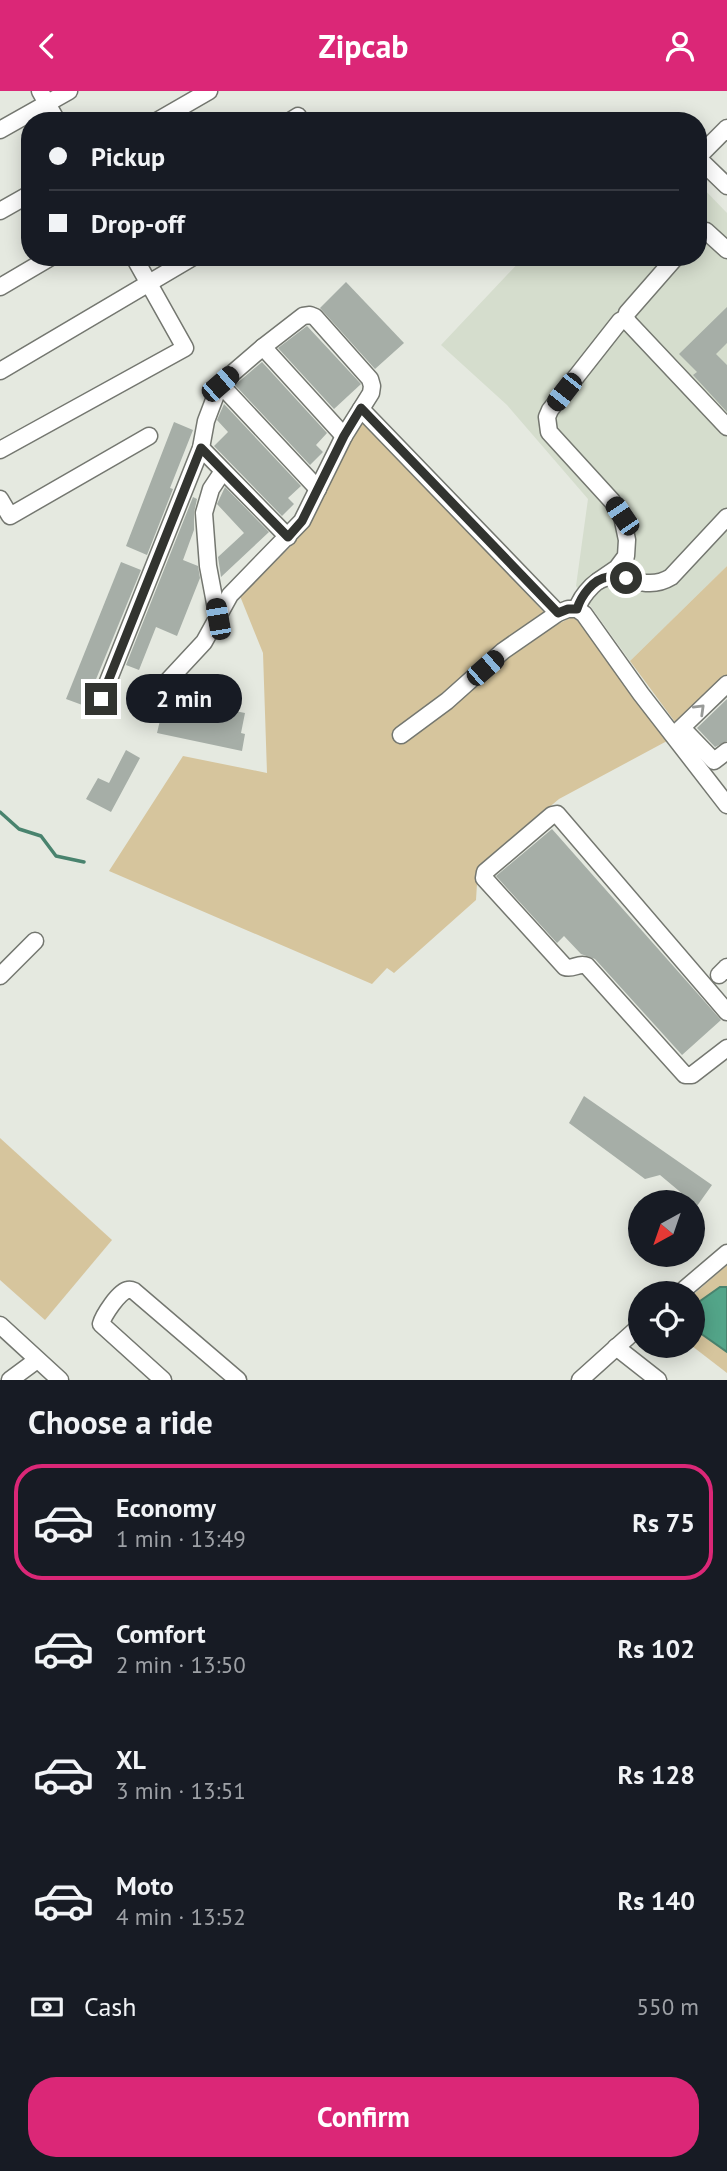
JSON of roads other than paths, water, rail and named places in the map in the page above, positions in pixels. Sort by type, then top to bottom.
[{"type":"street","points":[[24,112],[44,97],[68,91]]},
{"type":"street","points":[[173,112],[209,91]]},
{"type":"street","points":[[0,130],[21,114]]},
{"type":"street","points":[[707,148],[727,128]]},
{"type":"street","points":[[707,166],[727,186]]},
{"type":"street","points":[[0,211],[21,199]]},
{"type":"street","points":[[707,231],[727,250]]},
{"type":"street","points":[[0,287],[36,266]]},
{"type":"street","points":[[0,450],[185,348],[139,266]]},
{"type":"street","points":[[0,371],[178,266]]},
{"type":"street","points":[[577,609],[585,593],[617,568],[626,556],[627,540],[622,516],[612,501],[549,432],[547,418],[550,410],[604,341],[668,266]]},
{"type":"street","points":[[101,699],[201,448],[206,421],[220,384],[303,316],[315,317],[370,379],[370,393],[344,436],[302,521],[230,595],[204,642],[151,699]]},
{"type":"street","points":[[626,318],[727,427]]},
{"type":"street","points":[[263,347],[344,436]]},
{"type":"street","points":[[220,384],[318,489]]},
{"type":"street","points":[[361,408],[558,613]]},
{"type":"street","points":[[0,499],[10,516],[149,436]]},
{"type":"street","points":[[201,448],[288,537]]},
{"type":"street","points":[[218,619],[208,566],[204,513],[211,489],[223,471]]},
{"type":"street","points":[[598,581],[609,577],[660,584],[671,577],[727,517]]},
{"type":"street","points":[[401,735],[447,701],[503,652],[558,613],[577,609],[584,614],[640,694],[679,733],[714,761],[727,751]]},
{"type":"street","points":[[679,733],[727,684]]},
{"type":"street","points":[[679,733],[724,795]]},
{"type":"street","points":[[727,1012],[557,814],[552,815],[485,872],[484,878],[565,967],[581,964],[587,966],[683,1073],[692,1076],[727,1048]]},
{"type":"street","points":[[0,976],[34,941]]},
{"type":"street","points":[[694,1281],[727,1253]]},
{"type":"street","points":[[163,1380],[101,1324],[103,1317],[123,1291],[134,1291],[238,1380]]},
{"type":"street","points":[[0,1325],[60,1380]]},
{"type":"street","points":[[583,1379],[628,1336]]},
{"type":"street","points":[[616,1347],[658,1380]]},
{"type":"street","points":[[10,1380],[37,1360]]},
{"type":"waterway","points":[[0,812],[19,829],[41,836],[56,856],[84,862]]}]
